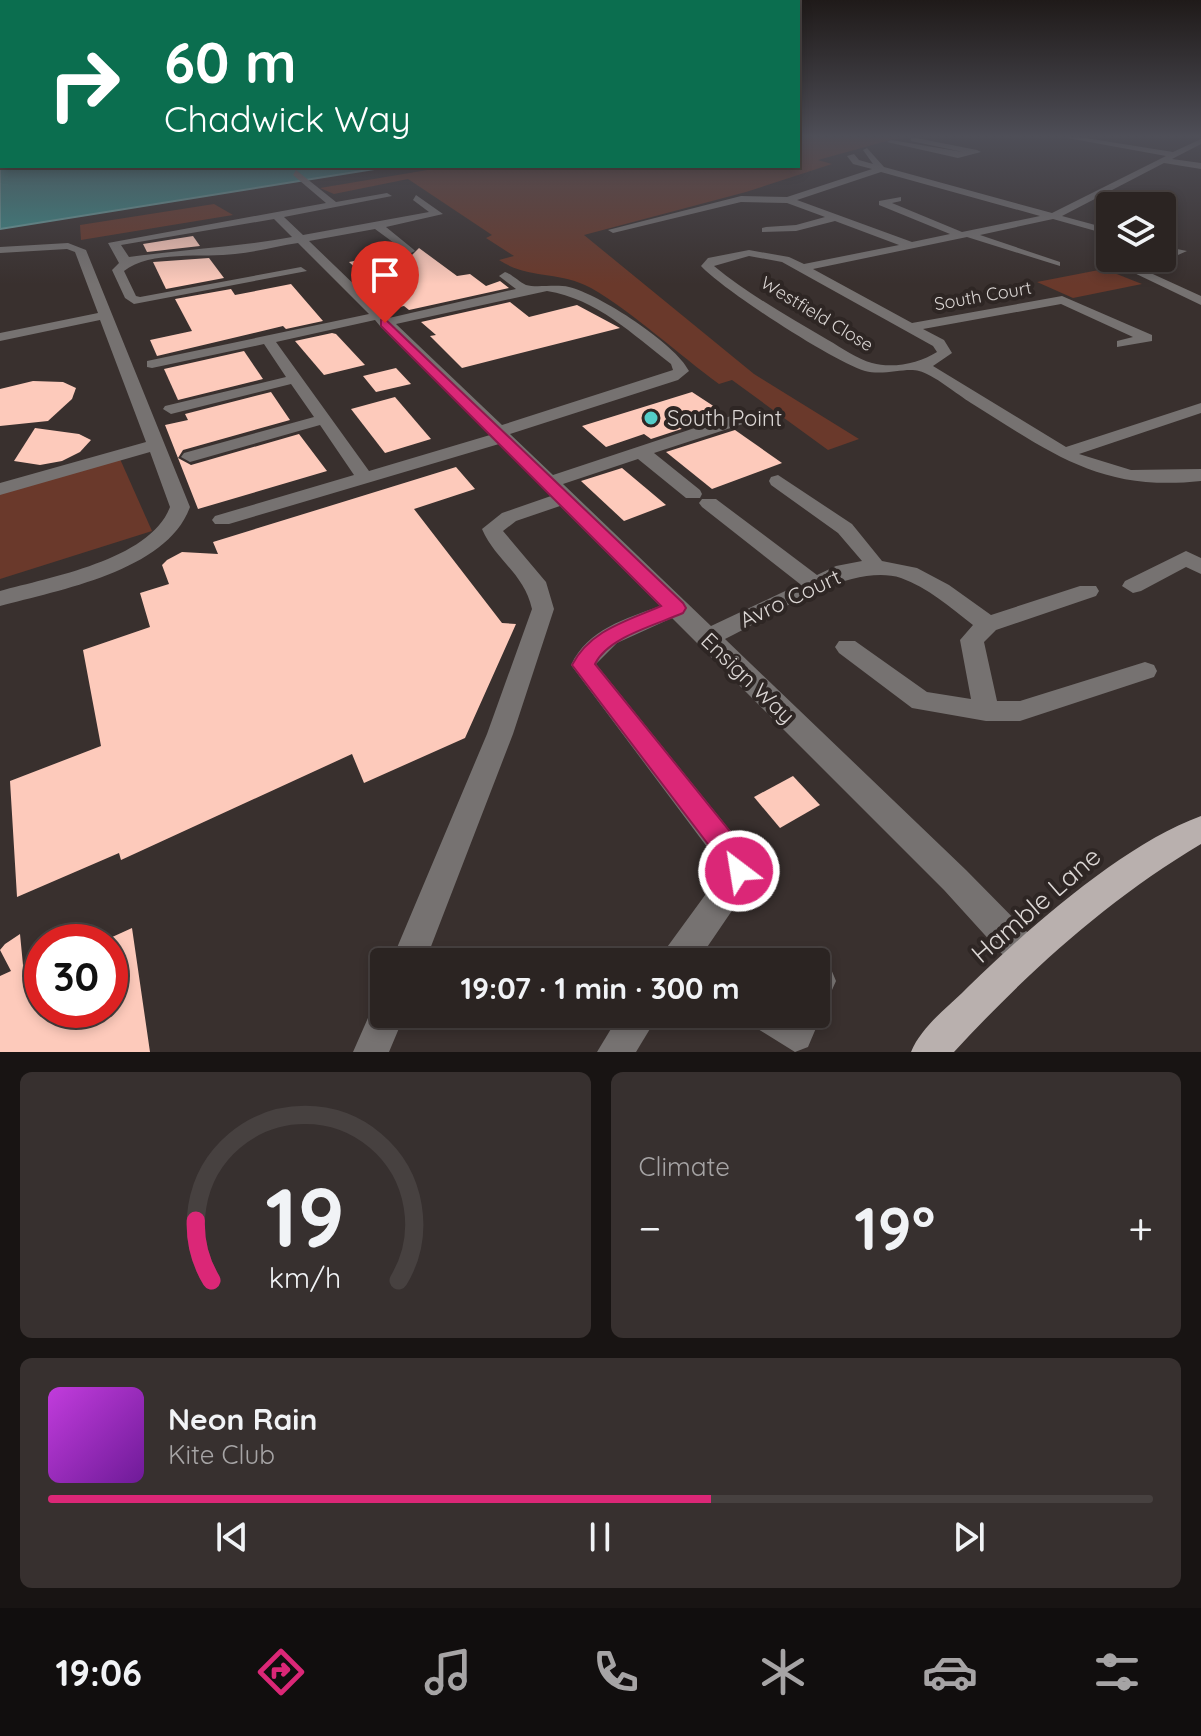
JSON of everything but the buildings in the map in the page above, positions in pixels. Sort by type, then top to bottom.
[{"type":"main road","name":"Hamble Lane","points":[[929,1052],[1025,954],[1139,863],[1201,829]]},
{"type":"street","points":[[312,186],[334,205]]},
{"type":"street","points":[[613,230],[741,199],[788,200],[830,186]]},
{"type":"street","points":[[944,186],[1096,228]]},
{"type":"street","points":[[1054,216],[1111,186]]},
{"type":"street","points":[[301,271],[185,252],[122,260],[115,242],[387,196]]},
{"type":"street","points":[[129,261],[118,270],[134,300],[253,264],[298,239],[438,214],[416,198]]},
{"type":"street","points":[[898,199],[882,203],[1056,264]]},
{"type":"street","points":[[788,200],[910,245]]},
{"type":"street","name":"Ensign Way","points":[[275,214],[955,880],[1025,954]]},
{"type":"street","name":"Westfield Close","points":[[803,268],[1054,216]]},
{"type":"street","points":[[766,230],[796,228],[835,218]]},
{"type":"street","points":[[377,225],[409,251]]},
{"type":"street","points":[[632,225],[651,233]]},
{"type":"street","points":[[0,250],[79,248],[180,507],[178,519],[168,531],[136,555],[0,599]]},
{"type":"street","points":[[1176,250],[1186,252],[1176,255]]},
{"type":"street","name":"Westfield Close","points":[[761,253],[779,256],[803,268],[910,327],[945,351],[939,358],[890,370],[859,364],[707,266],[718,259],[761,253]]},
{"type":"street","points":[[1138,272],[1201,301]]},
{"type":"street","points":[[505,276],[526,290]]},
{"type":"street","points":[[152,364],[526,290],[558,287],[597,304],[677,362],[681,371],[673,377],[365,478],[222,520]]},
{"type":"street","name":"South Court","points":[[1014,295],[1039,290],[1147,338],[1122,344]]},
{"type":"street","name":"South Court","points":[[910,327],[1062,300]]},
{"type":"street","points":[[0,337],[105,315]]},
{"type":"street","points":[[268,340],[365,478]]},
{"type":"street","points":[[919,364],[1094,470],[1162,481],[1201,475]]},
{"type":"street","points":[[171,409],[295,379]]},
{"type":"street","points":[[1064,453],[1201,408]]},
{"type":"street","points":[[414,948],[500,734],[543,609],[538,587],[497,540],[492,529],[558,490],[640,451],[752,415]]},
{"type":"street","points":[[190,457],[324,419]]},
{"type":"street","points":[[0,489],[156,445]]},
{"type":"street","points":[[640,451],[816,585]]},
{"type":"street","points":[[778,481],[849,531],[865,547],[875,566]]},
{"type":"street","points":[[1133,586],[1193,562]]},
{"type":"street","name":"Avro Court","points":[[707,638],[844,571],[875,566],[909,573],[941,590],[988,624]]},
{"type":"street","points":[[986,711],[972,640],[988,624],[1088,591]]},
{"type":"street","points":[[675,608],[607,638],[590,650],[583,665],[738,864],[733,883],[690,948]]},
{"type":"street","points":[[847,647],[921,701],[986,711],[1020,711],[1145,671]]},
{"type":"street","points":[[371,1052],[381,1028]]},
{"type":"street","points":[[615,1052],[631,1028]]},
{"type":"shaded area","points":[[331,186],[373,186],[334,194],[320,188]]},
{"type":"shaded area","points":[[419,186],[764,186],[584,235],[754,374],[859,439],[828,450],[732,380],[719,384],[640,321],[591,288],[579,282],[521,270],[499,260],[514,256],[486,238],[492,235]]},
{"type":"shaded area","points":[[214,204],[233,215],[81,240],[80,225]]},
{"type":"shaded area","points":[[1096,271],[1112,272],[1142,284],[1073,298],[1037,282]]},
{"type":"shaded area","points":[[120,459],[152,531],[0,579],[0,493]]},
{"type":"water","points":[[0,186],[268,186],[0,229]]},
{"type":"place","name":"South Point","points":[[651,418]]},
{"type":"route","points":[[385,323],[566,497],[675,608],[607,638],[590,650],[583,665],[736,859],[739,871]]}]
